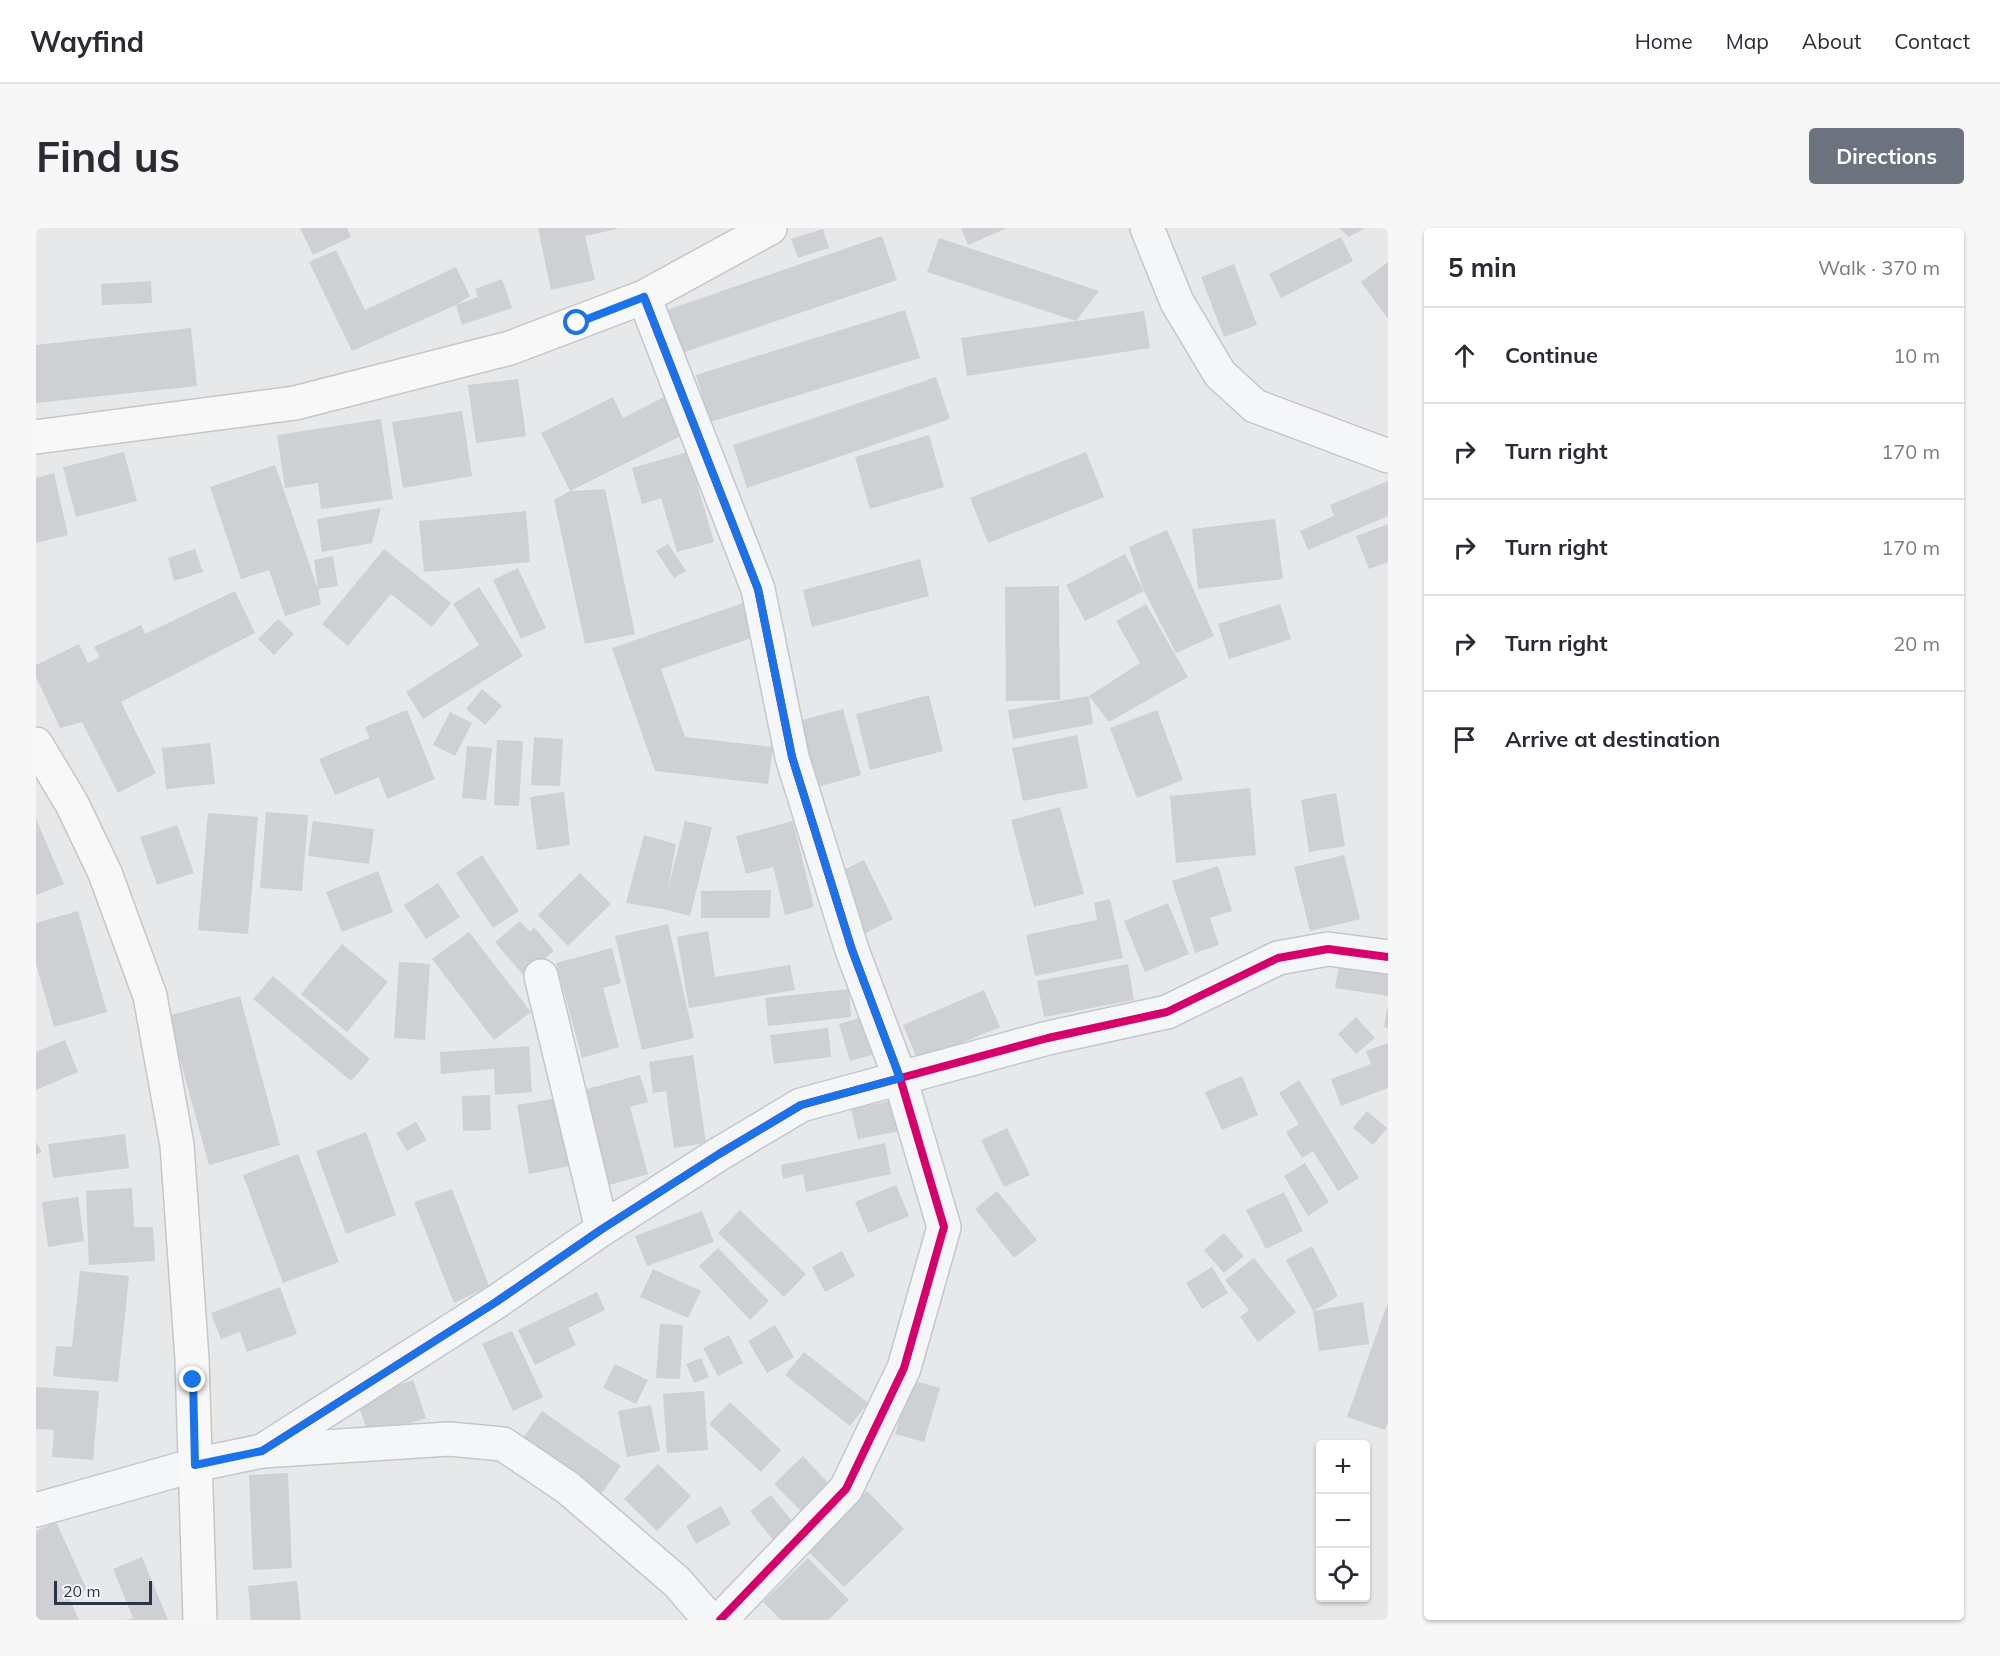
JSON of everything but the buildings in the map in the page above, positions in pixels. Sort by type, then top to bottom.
[{"type":"street","points":[[36,437],[295,403],[510,348],[644,297],[771,228]]},
{"type":"street","points":[[1147,228],[1177,302],[1220,374],[1255,406],[1388,456]]},
{"type":"street","points":[[644,297],[758,589],[792,757],[852,950],[900,1078],[944,1227],[904,1368],[846,1489],[720,1620]]},
{"type":"street","points":[[36,744],[72,804],[105,873],[150,996],[177,1145],[192,1359],[200,1620]]},
{"type":"street","points":[[262,1451],[496,1302],[602,1229],[801,1105],[1048,1038],[1167,1012],[1278,958],[1328,949],[1388,957]]},
{"type":"street","points":[[541,976],[602,1229]]},
{"type":"street","points":[[36,1510],[195,1465],[262,1451],[449,1439],[504,1444],[578,1496],[677,1582],[710,1620]]},
{"type":"cycle path","points":[[644,297],[758,589],[792,757],[852,950],[900,1078],[944,1227],[904,1368],[846,1489],[720,1620]]},
{"type":"cycle path","points":[[262,1451],[496,1302],[602,1229],[801,1105],[1048,1038],[1167,1012],[1278,958],[1328,949],[1388,957]]},
{"type":"route","points":[[193,1380],[195,1465],[262,1451],[496,1302],[602,1229],[801,1105],[900,1078],[852,950],[792,757],[758,589],[644,297],[577,323]]}]
